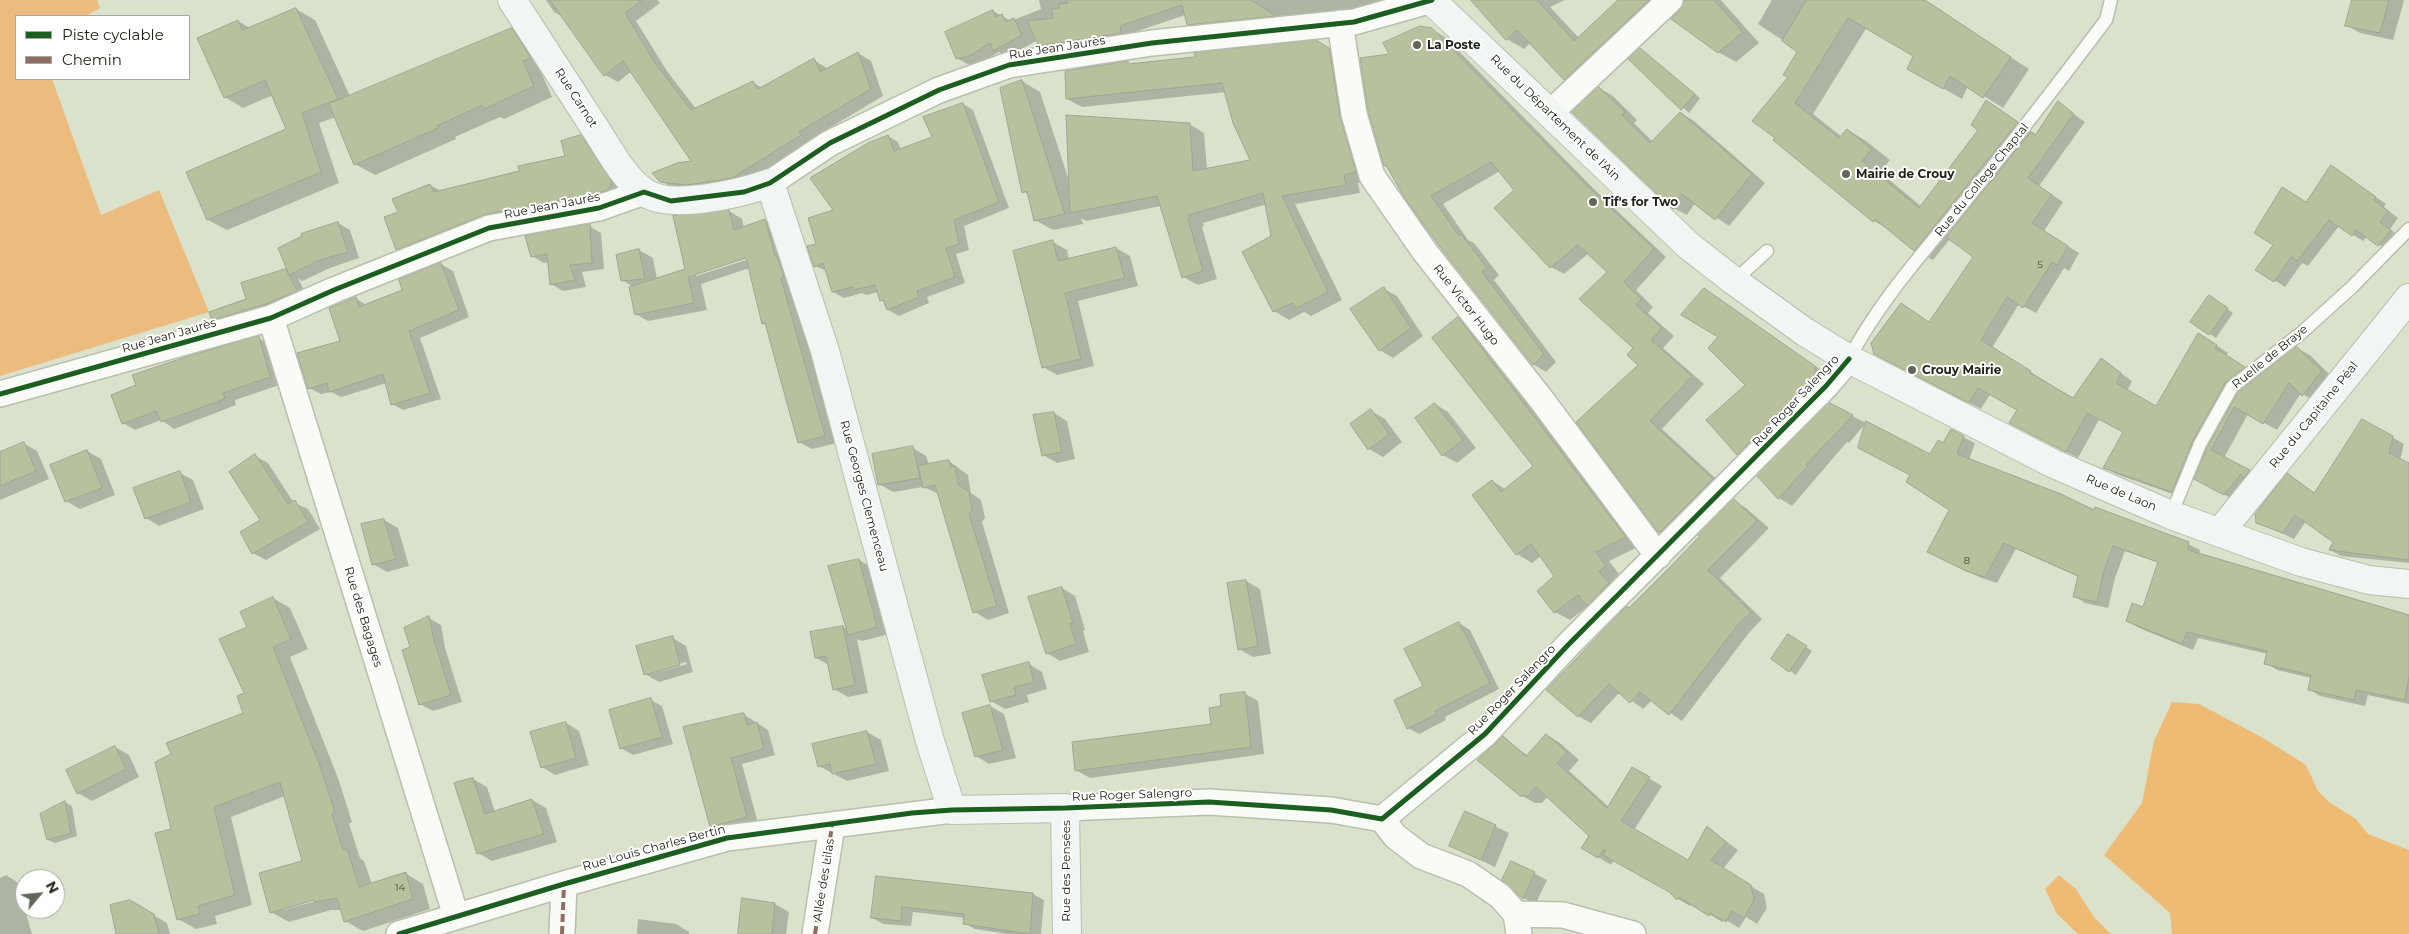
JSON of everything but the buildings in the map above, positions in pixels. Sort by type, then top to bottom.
[{"type":"street","name":"Rue Carnot","points":[[512,0],[621,167],[644,192]]},
{"type":"street","name":"Rue Jean Jaurès","points":[[0,394],[271,318],[334,290],[489,228],[599,208],[644,192],[671,201],[724,196],[744,192],[770,183],[830,143],[939,90],[1009,65],[1152,43],[1354,22],[1432,0]]},
{"type":"street","name":"Rue du Département de l'Ain","points":[[1432,0],[1689,246],[1734,282],[1805,332],[1849,359]]},
{"type":"street","points":[[1550,113],[1670,0]]},
{"type":"street","name":"Rue Victor Hugo","points":[[1340,23],[1354,114],[1372,176],[1424,252],[1541,399],[1658,556]]},
{"type":"street","name":"Rue Georges Clemenceau","points":[[770,183],[825,352],[930,742],[952,810]]},
{"type":"street","name":"Rue du Capitaine Péal","points":[[2220,532],[2409,298]]},
{"type":"street","name":"Rue des Bagages","points":[[271,318],[456,916]]},
{"type":"street","name":"Rue de Laon","points":[[1849,359],[2054,464],[2171,514],[2300,562],[2369,580],[2409,584]]},
{"type":"street","name":"Rue Roger Salengro","points":[[1065,808],[1209,802],[1331,810],[1382,819],[1485,734],[1568,646],[1837,375],[1849,359]]},
{"type":"street","points":[[952,810],[1065,808]]},
{"type":"street","name":"Rue des Pensées","points":[[1065,808],[1066,934]]},
{"type":"street","name":"Rue Louis Charles Bertin","points":[[399,934],[564,884],[727,838],[832,826],[912,813],[952,810]]},
{"type":"street","points":[[1382,819],[1395,836],[1421,856],[1468,874],[1500,896],[1518,924],[1564,915],[1633,934]]},
{"type":"street","name":"Allée des Lilas","points":[[815,934],[832,826]]},
{"type":"street","points":[[562,934],[564,884]]},
{"type":"lane","name":"Rue du College Chaptal","points":[[1849,359],[1863,331],[1915,263],[2025,127],[2106,20],[2111,0]]},
{"type":"lane","name":"Ruelle de Braye","points":[[2171,514],[2200,444],[2232,387],[2300,334],[2351,288],[2409,229]]},
{"type":"lane","points":[[1734,282],[1767,252]]},
{"type":"shaded area","points":[[0,0],[97,0],[100,8],[88,15],[15,15],[15,80],[52,80],[101,215],[159,190],[209,312],[0,376]]},
{"type":"shaded area","points":[[2172,702],[2199,704],[2263,738],[2306,765],[2318,791],[2329,802],[2356,819],[2368,834],[2409,850],[2409,934],[2172,934],[2170,913],[2104,855],[2142,803],[2154,741]]},
{"type":"shaded area","points":[[2059,875],[2076,889],[2094,917],[2111,934],[2078,934],[2057,914],[2045,889]]},
{"type":"marked path","points":[[815,934],[832,826]]},
{"type":"marked path","points":[[562,934],[564,884]]},
{"type":"cycle path","points":[[0,394],[271,318],[334,290],[489,228],[599,208],[644,192],[671,201],[744,192],[770,183],[830,143],[939,90],[1009,65],[1152,43],[1354,22],[1432,0]]},
{"type":"cycle path","points":[[399,934],[564,884],[727,838],[912,813],[952,810],[1065,808],[1209,802],[1331,810],[1382,819],[1485,734],[1568,645],[1826,386],[1849,359]]},
{"type":"place","name":"La Poste","points":[[1417,45]]},
{"type":"place","name":"Mairie de Crouy","points":[[1846,174]]},
{"type":"place","name":"Tif's for Two","points":[[1593,202]]},
{"type":"place","name":"Crouy Mairie","points":[[1912,370]]}]
